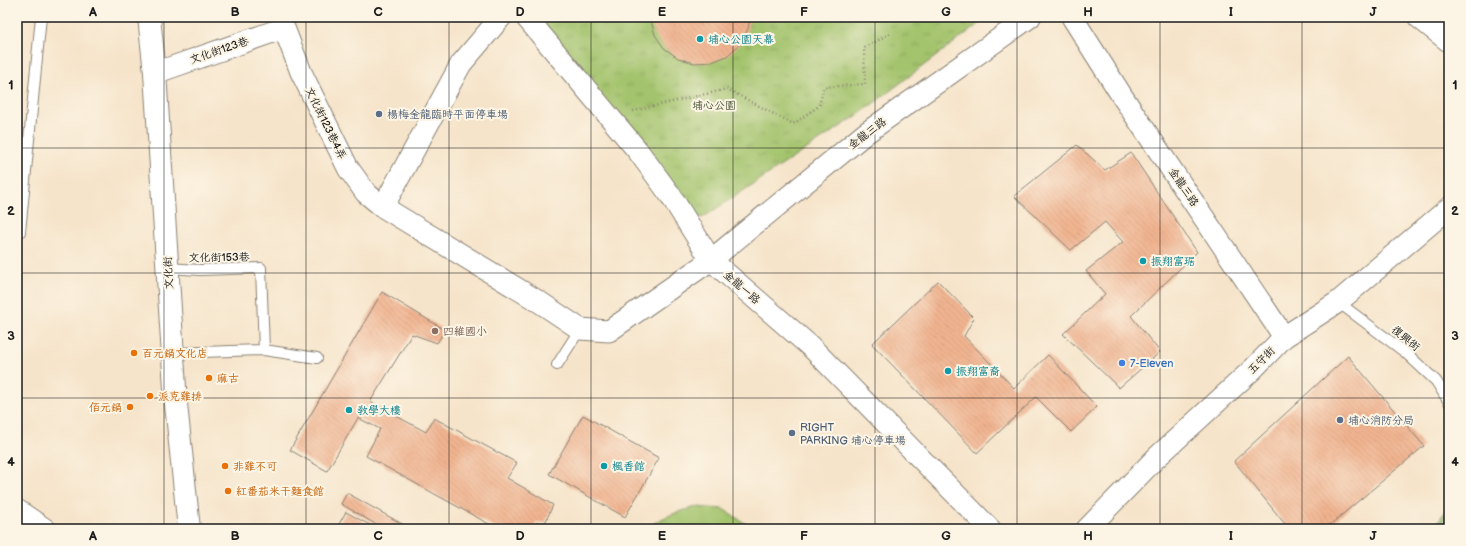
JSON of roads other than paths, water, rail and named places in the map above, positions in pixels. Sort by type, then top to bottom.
[{"type":"street","name":"文化街","points":[[149,17],[155,73],[172,353],[188,529]]},
{"type":"street","points":[[383,207],[461,64],[501,17]]},
{"type":"street","name":"金龍一路","points":[[526,17],[638,151],[671,196],[711,260],[811,347],[990,529]]},
{"type":"street","name":"金龍三路","points":[[580,329],[609,331],[711,260],[866,133],[1030,17]]},
{"type":"street","name":"金龍三路","points":[[1072,17],[1122,96],[1284,337]]},
{"type":"street","points":[[1419,17],[1449,41]]},
{"type":"street","name":"文化街123巷","points":[[155,73],[284,28]]},
{"type":"street","name":"文化街123巷4弄","points":[[284,28],[301,72],[348,168],[366,194],[383,207],[541,303],[580,329]]},
{"type":"street","name":"五守街","points":[[1087,529],[1156,458],[1253,369],[1284,337],[1338,302],[1449,208]]},
{"type":"street","points":[[17,510],[45,529]]},
{"type":"lane","points":[[20,232],[41,17]]},
{"type":"lane","name":"文化街153巷","points":[[167,268],[200,270],[261,268],[264,350]]},
{"type":"lane","name":"復興街","points":[[1338,302],[1406,353],[1436,381],[1449,402]]},
{"type":"lane","points":[[557,365],[580,329]]},
{"type":"lane","points":[[172,353],[264,350],[317,358]]},
{"type":"place","name":"埔心公園天幕","points":[[700,39]]},
{"type":"place","name":"楊梅金龍臨時平面停車場","points":[[379,114]]},
{"type":"place","name":"振翔富琚","points":[[1143,261]]},
{"type":"place","name":"四維國小","points":[[435,331]]},
{"type":"place","name":"百元鍋文化店","points":[[134,353]]},
{"type":"place","name":"7-Eleven","points":[[1122,363]]},
{"type":"place","name":"振翔富裔","points":[[948,371]]},
{"type":"place","name":"麻古","points":[[209,378]]},
{"type":"place","name":"派克雞排","points":[[150,396]]},
{"type":"place","name":"佰元鍋","points":[[130,407]]},
{"type":"place","name":"教學大樓","points":[[349,410]]},
{"type":"place","name":"埔心消防分局","points":[[1340,420]]},
{"type":"place","name":"RIGHT PARKING 埔心停車場","points":[[792,433]]},
{"type":"place","name":"非雞不可","points":[[225,466]]},
{"type":"place","name":"楓香館","points":[[604,466]]},
{"type":"place","name":"紅番茄米干麵食館","points":[[228,491]]},
{"type":"park label","name":"埔心公園","points":[[714,105]]}]
